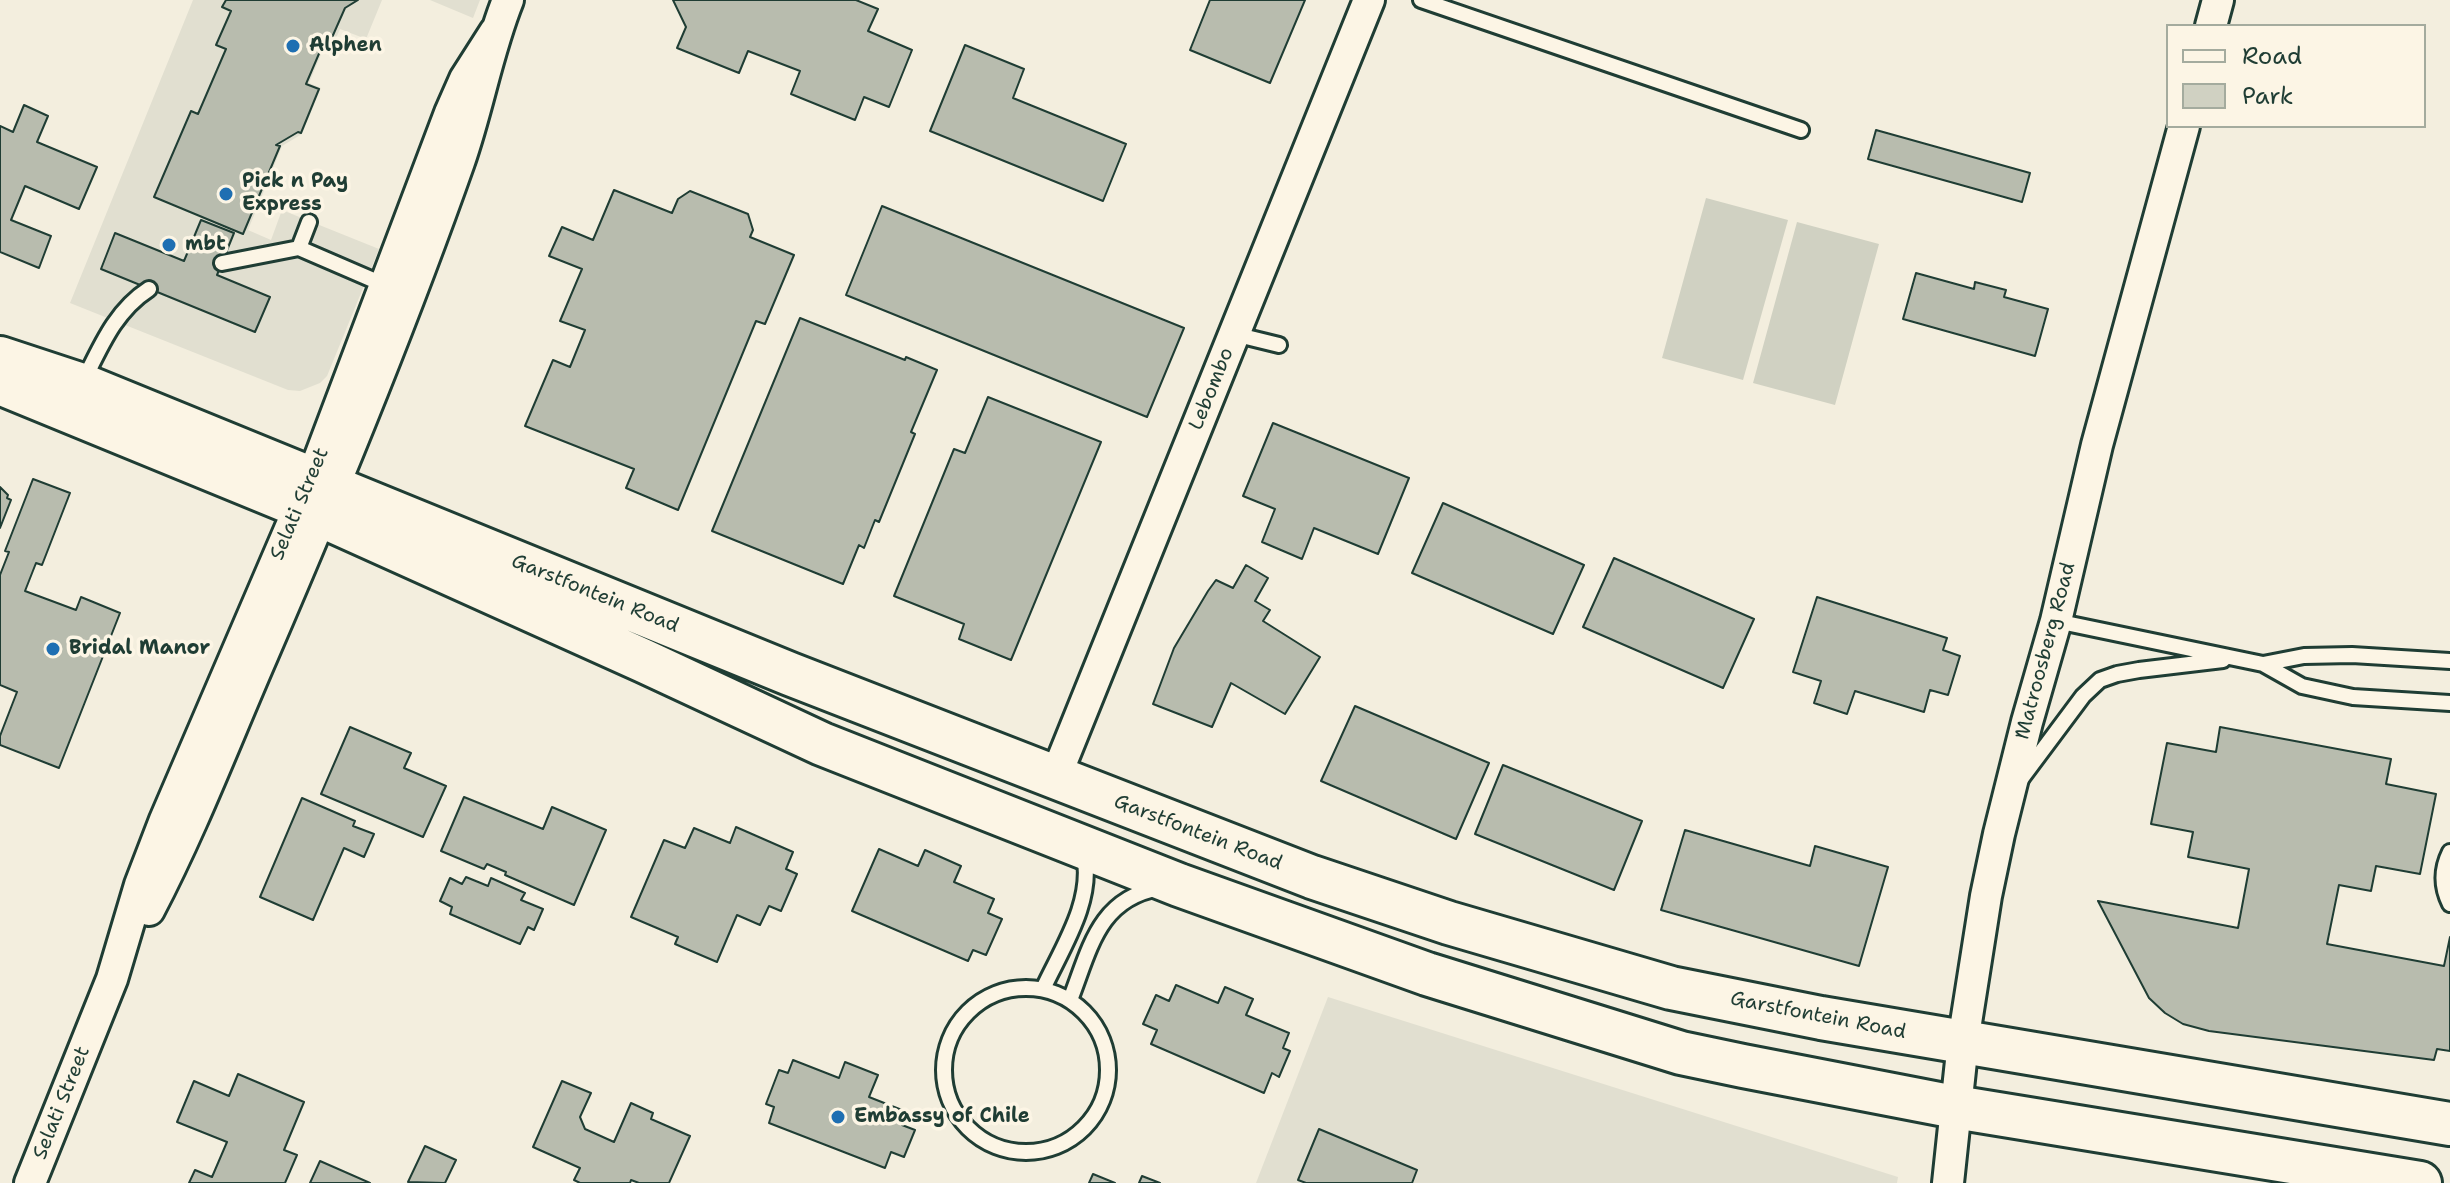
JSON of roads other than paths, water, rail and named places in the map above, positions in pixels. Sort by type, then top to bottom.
[{"type":"main road","name":"Garstfontein Road","points":[[0,358],[70,396],[316,497],[790,674],[1312,877],[1449,923],[1671,988],[1821,1018],[2450,1124]]},
{"type":"main road","name":"Garstfontein Road","points":[[0,383],[70,396]]},
{"type":"main road","name":"Garstfontein Road","points":[[316,497],[658,667],[822,744],[1179,885],[1427,974],[1681,1053],[1955,1107],[2420,1183]]},
{"type":"street","name":"Selati Street","points":[[30,1183],[112,979],[167,873],[291,591],[316,497],[398,290],[467,136],[495,32],[508,0]]},
{"type":"street","name":"Lebombo","points":[[1055,778],[1369,0]]},
{"type":"street","points":[[2212,24],[2218,0]]},
{"type":"street","name":"Matroosberg Road","points":[[1948,1183],[1963,1042],[1986,896],[2097,445],[2183,128]]},
{"type":"lane","points":[[1421,0],[1801,130]]},
{"type":"lane","points":[[299,248],[309,222]]},
{"type":"lane","points":[[222,263],[299,248],[398,290]]},
{"type":"lane","points":[[0,395],[70,396],[112,325],[128,305],[149,289]]},
{"type":"lane","points":[[1234,334],[1279,345]]},
{"type":"lane","points":[[2056,621],[2263,664],[2302,686],[2353,697],[2450,703]]},
{"type":"lane","points":[[2263,664],[2304,656],[2352,655],[2450,661]]},
{"type":"lane","points":[[2009,795],[2083,696],[2100,680],[2139,670],[2235,658]]},
{"type":"lane","points":[[1043,989],[1084,897],[1087,875],[1082,847]]},
{"type":"lane","points":[[2450,852],[2442,879],[2450,904]]},
{"type":"lane","points":[[1070,1000],[1107,916],[1130,896],[1179,885]]},
{"type":"lane","points":[[1018,987],[1043,989],[1070,1000],[1088,1016],[1102,1036],[1108,1060],[1108,1084],[1100,1107],[1086,1127],[1066,1142],[1043,1151],[1019,1152],[995,1147],[974,1134],[957,1116],[946,1094],[942,1070],[946,1046],[957,1024],[973,1006],[994,993],[1018,987]]},
{"type":"place","name":"Alphen","points":[[293,46]]},
{"type":"place","name":"Pick n Pay Express","points":[[226,194]]},
{"type":"place","name":"mbt","points":[[169,245]]},
{"type":"place","name":"Bridal Manor","points":[[53,649]]},
{"type":"place","name":"Embassy of Chile","points":[[838,1117]]}]
